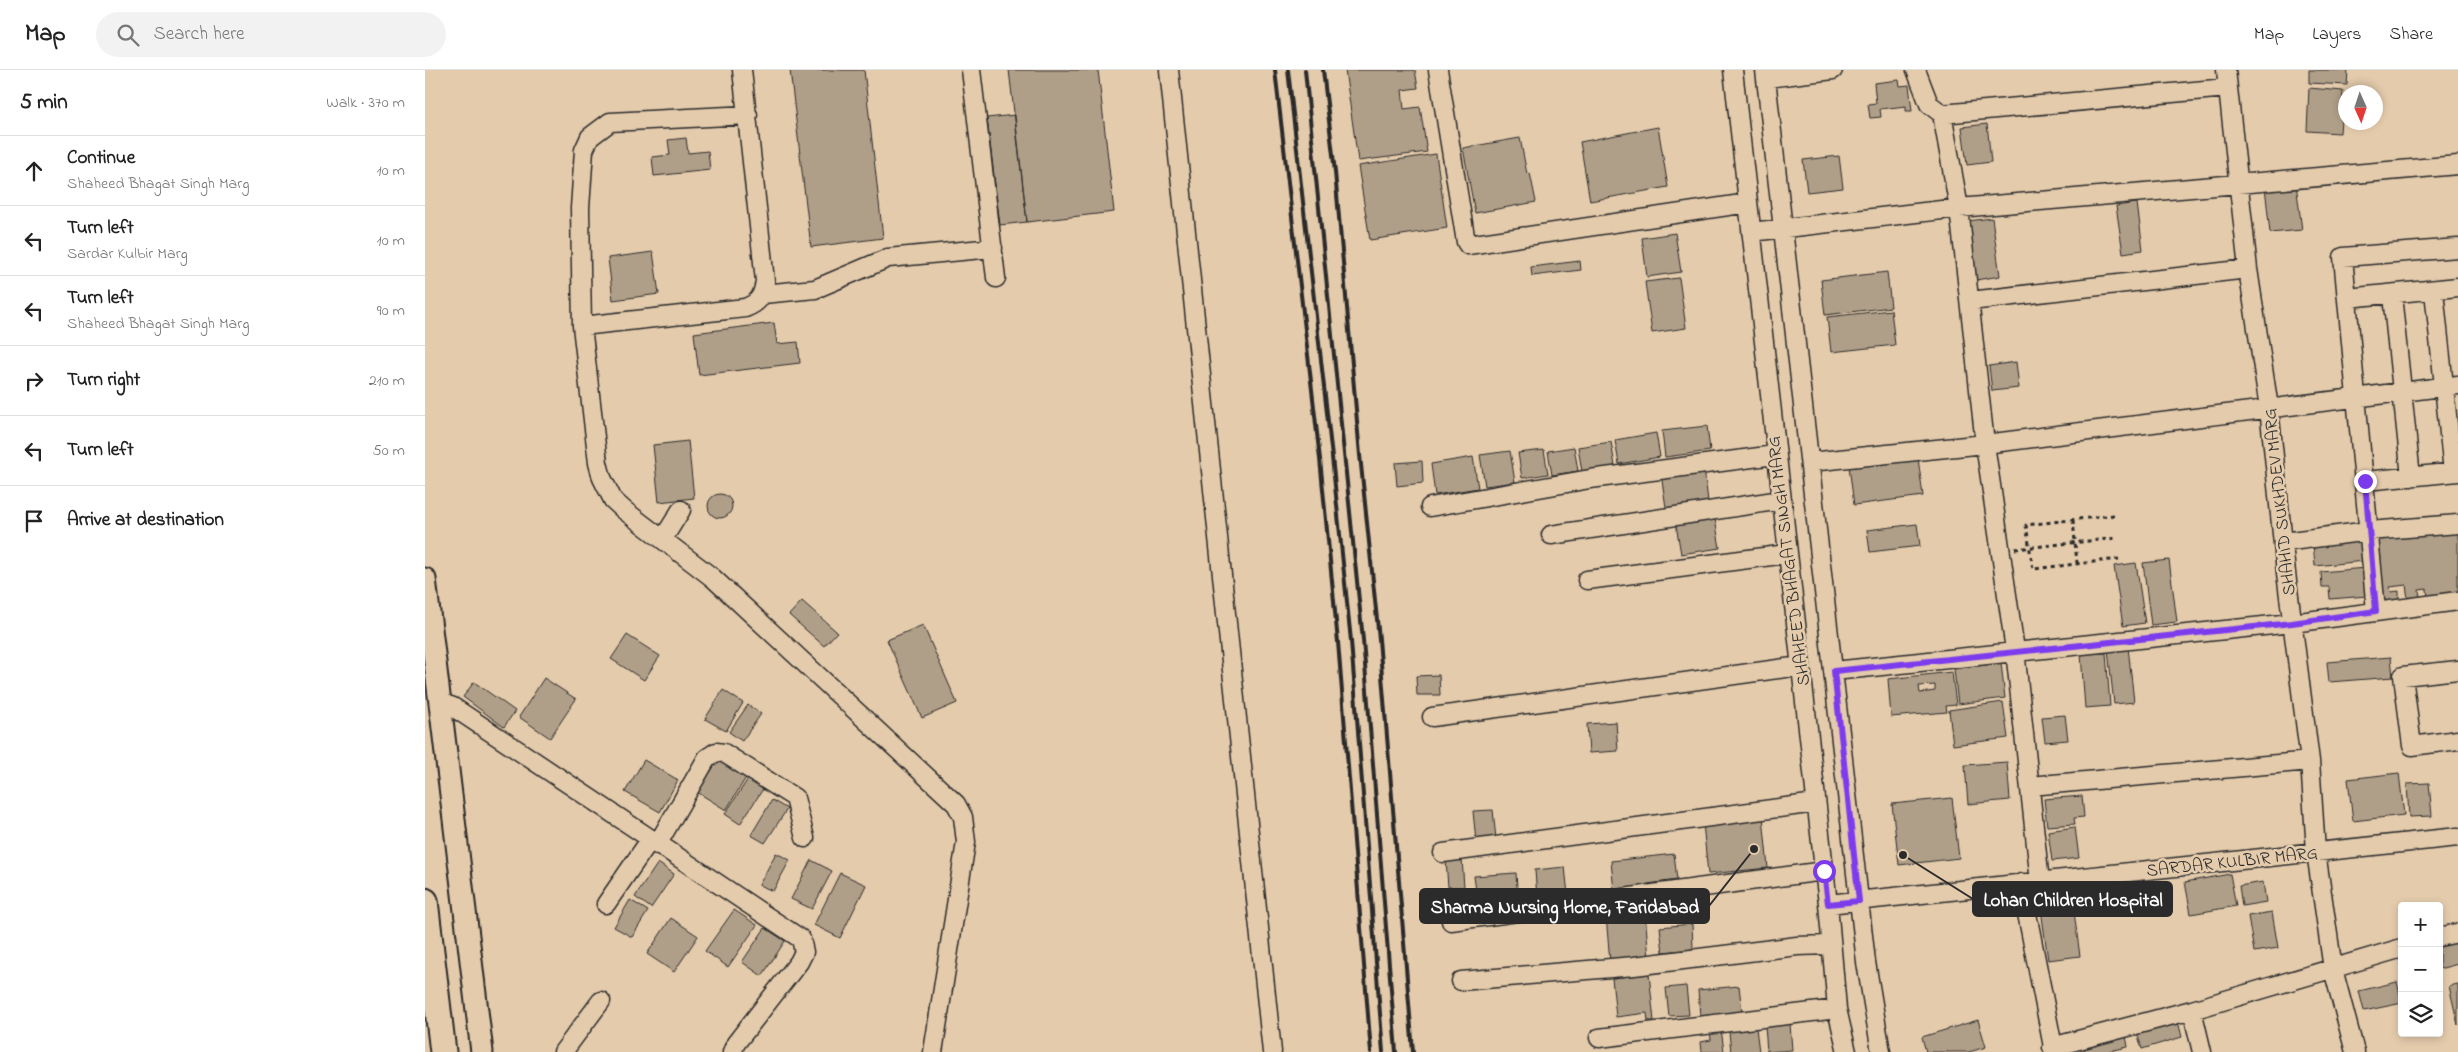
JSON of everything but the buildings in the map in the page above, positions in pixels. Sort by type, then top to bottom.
[{"type":"highway","points":[[425,901],[443,1052]]},
{"type":"main road","points":[[425,579],[482,1052]]},
{"type":"street","points":[[582,326],[745,308],[756,304],[763,294],[765,282],[742,70]]},
{"type":"street","points":[[971,70],[997,278]]},
{"type":"street","points":[[1169,70],[1272,1052]]},
{"type":"street","points":[[1438,70],[1465,242],[1469,245],[1748,203]]},
{"type":"street","name":"SHAHEED BHAGAT SINGH MARG","points":[[1733,70],[1775,456],[1828,904],[1830,945],[1837,1009],[1847,1052]]},
{"type":"street","points":[[1766,74],[1833,70]]},
{"type":"street","points":[[1916,70],[1929,104],[1942,114],[1959,208],[1985,444],[2015,650],[2040,882]]},
{"type":"street","name":"SHAHID SUKHDEV MARG","points":[[2226,70],[2248,269],[2269,408],[2292,623],[2310,761],[2316,852],[2333,969],[2355,1052]]},
{"type":"street","name":"SHAHEED BHAGAT SINGH MARG","points":[[1766,74],[1866,962],[1881,1052]]},
{"type":"street","points":[[1942,114],[2227,88]]},
{"type":"street","points":[[748,115],[625,119],[610,122],[590,138],[582,160],[580,208],[582,326],[602,478],[613,500],[713,578],[949,795],[960,810],[966,829],[966,842],[933,1052]]},
{"type":"street","points":[[1751,232],[1959,208],[2458,165]]},
{"type":"street","points":[[763,294],[815,289],[887,258],[993,248]]},
{"type":"street","points":[[2376,611],[2365,481],[2354,397],[2343,257],[2458,248]]},
{"type":"street","points":[[1970,301],[2248,269]]},
{"type":"street","points":[[2347,298],[2434,291],[2458,287]]},
{"type":"street","points":[[2365,481],[2455,472],[2450,385],[2434,291]]},
{"type":"street","points":[[2391,295],[2411,477]]},
{"type":"street","points":[[1810,462],[1985,444],[2450,385]]},
{"type":"street","points":[[1430,507],[1590,479],[1775,456]]},
{"type":"street","points":[[1551,535],[1781,500]]},
{"type":"street","points":[[663,539],[681,510]]},
{"type":"street","points":[[2283,542],[2369,531],[2458,524]]},
{"type":"street","points":[[1587,580],[1787,554]]},
{"type":"street","points":[[1834,671],[2015,650],[2292,623],[2458,601]]},
{"type":"street","points":[[1432,717],[1800,666]]},
{"type":"street","points":[[2458,670],[2403,676],[2412,746],[2458,740]]},
{"type":"street","points":[[439,702],[453,708],[654,843],[793,932],[804,945],[804,952],[799,962],[735,1043],[732,1052]]},
{"type":"street","points":[[606,904],[654,843],[707,758],[716,752],[724,754],[795,798],[805,838]]},
{"type":"street","points":[[2029,786],[2310,761]]},
{"type":"street","points":[[1443,853],[1816,803]]},
{"type":"street","name":"SARDAR KULBIR MARG","points":[[1828,904],[2458,837]]},
{"type":"street","points":[[1451,921],[1824,871]]},
{"type":"street","points":[[2021,883],[2053,1050],[2398,949]]},
{"type":"street","points":[[2443,936],[2458,933]]},
{"type":"street","points":[[1461,982],[1633,966],[1797,946],[1830,945]]},
{"type":"street","points":[[563,1052],[601,1001]]},
{"type":"street","points":[[1599,1038],[1837,1009]]},
{"type":"street","points":[[2191,1010],[2202,1052]]},
{"type":"path","points":[[2114,515],[2027,525],[2033,568],[2119,559]]},
{"type":"path","points":[[2073,520],[2077,563]]},
{"type":"path","points":[[2000,551],[2117,538]]},
{"type":"railway","points":[[1275,70],[1320,459],[1338,642],[1371,1052]]},
{"type":"railway","points":[[1288,70],[1351,641],[1383,1052]]},
{"type":"railway","points":[[1305,70],[1363,640],[1396,1052]]},
{"type":"railway","points":[[1323,70],[1335,172],[1360,455],[1379,639],[1413,1052]]},
{"type":"place","name":"Sharma Nursing Home, Faridabad","points":[[1754,849]]},
{"type":"place","name":"Lohan Children Hospital","points":[[1903,855]]},
{"type":"route","points":[[1824,871],[1828,904],[1859,901],[1834,671],[2015,650],[2292,623],[2376,611],[2365,481]]}]
